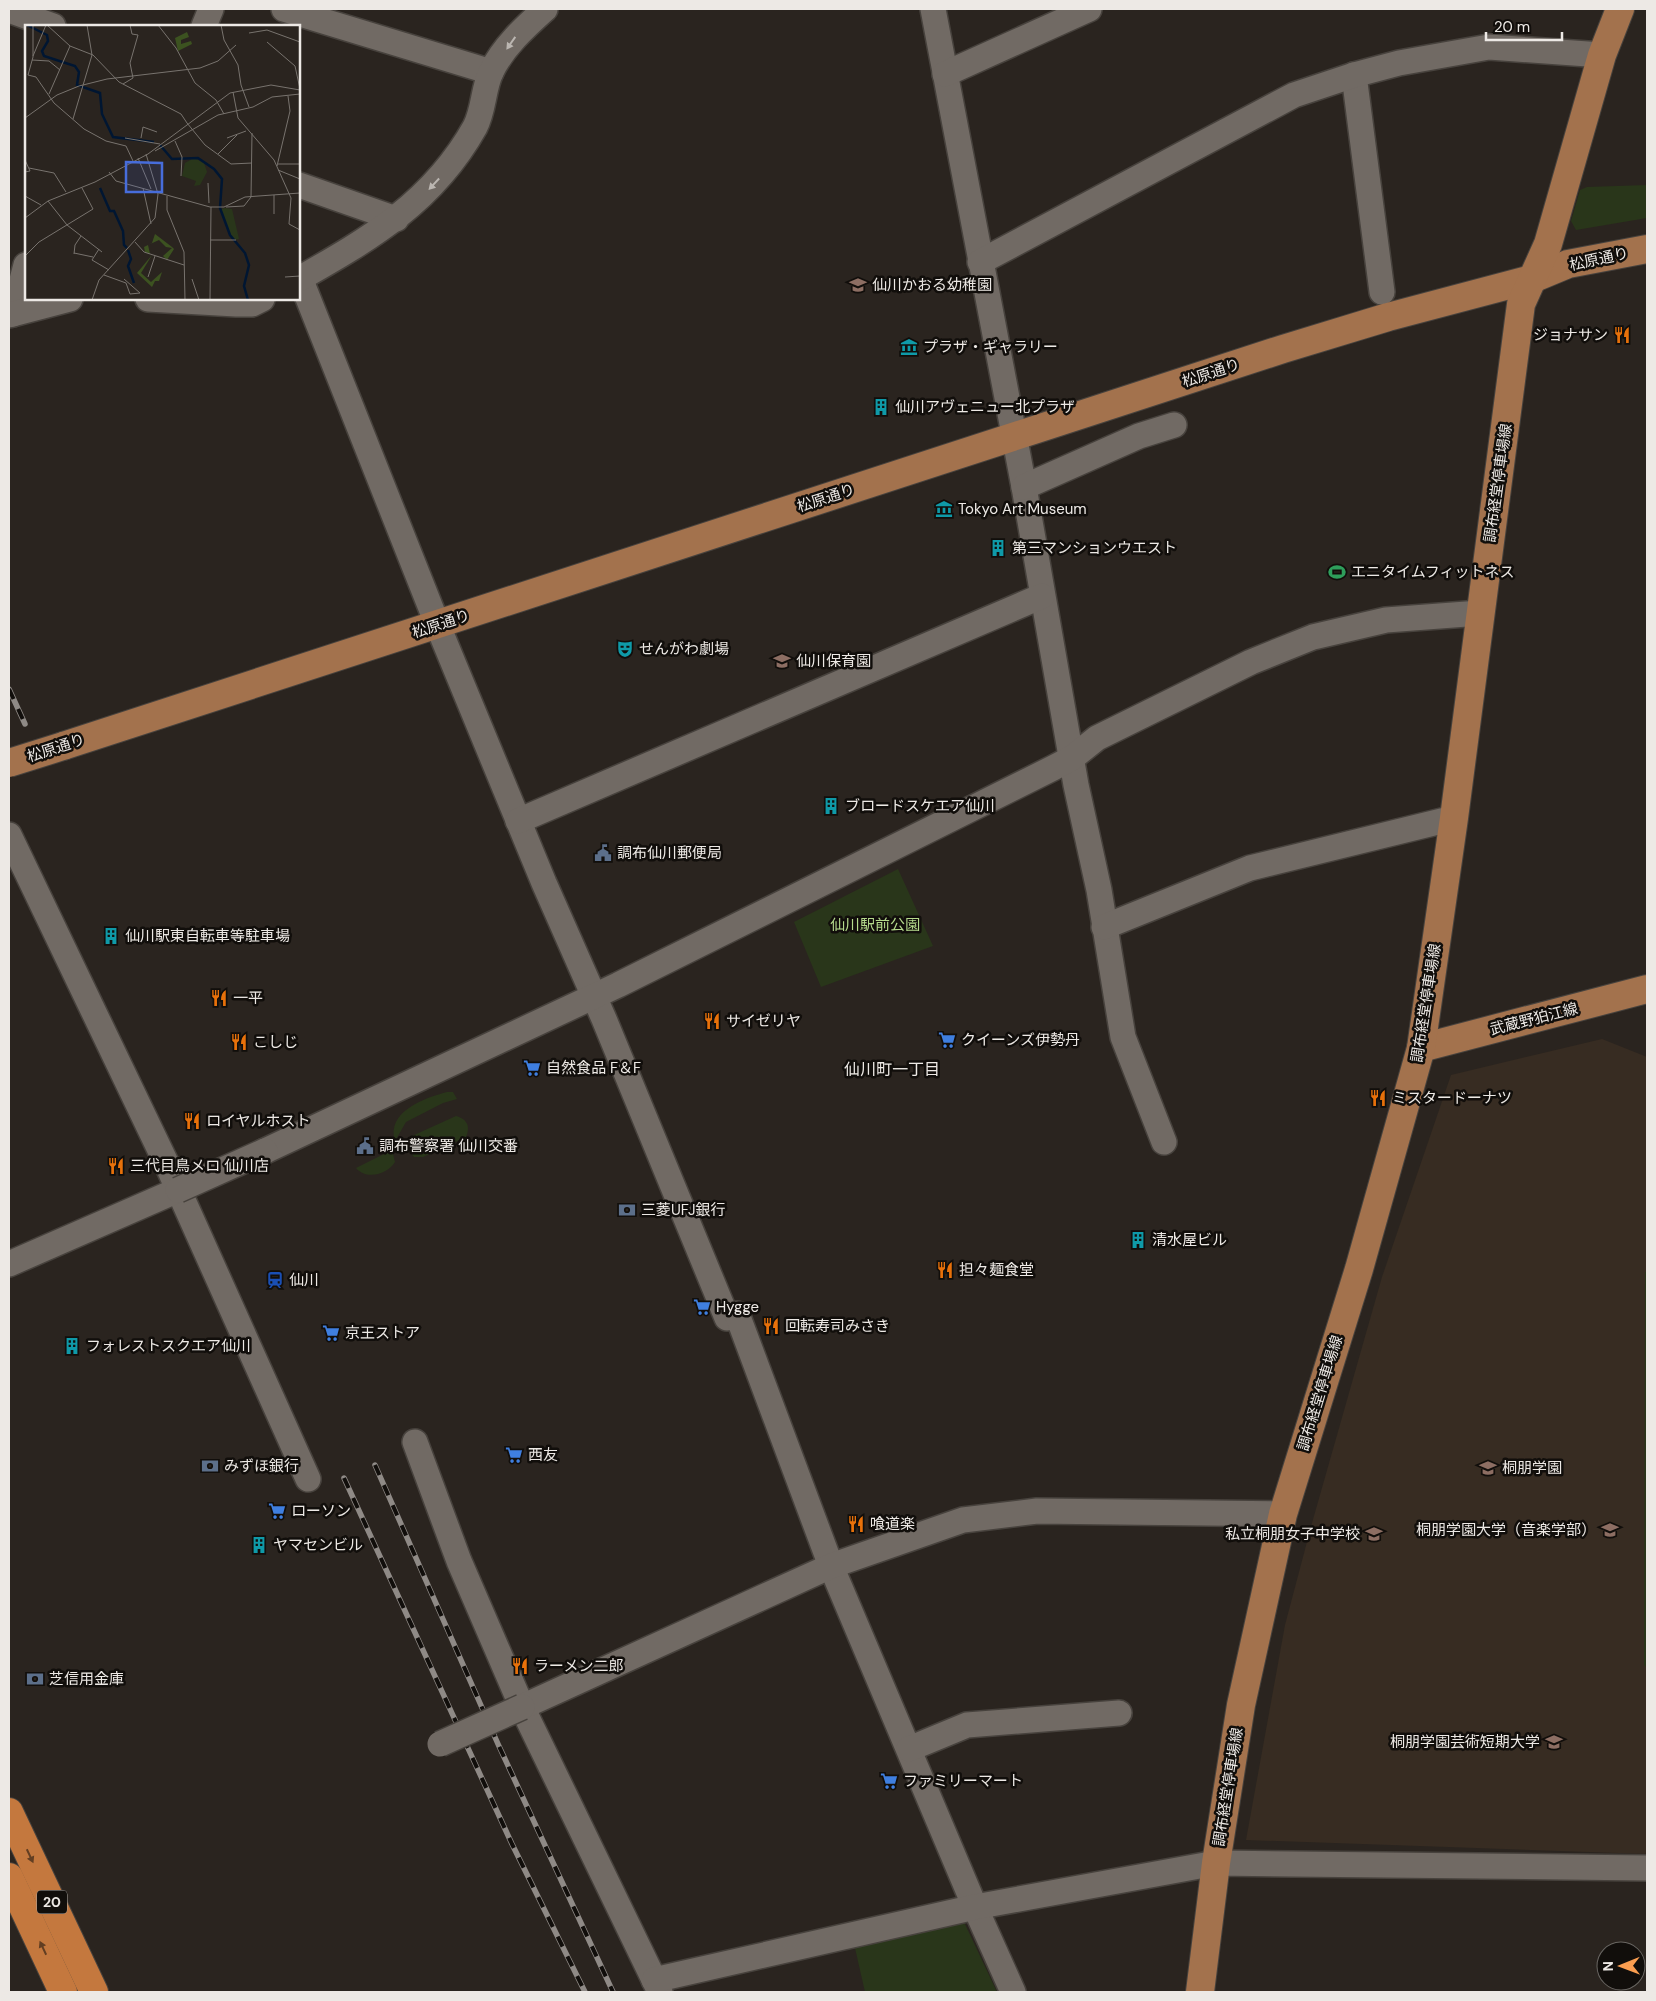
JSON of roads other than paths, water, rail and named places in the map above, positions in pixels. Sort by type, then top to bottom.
[{"type":"highway","name":"20","points":[[9,1812],[94,1992]]},
{"type":"highway","name":"20","points":[[11,1887],[64,1992]]},
{"type":"main road","name":"調布経堂停車場線","points":[[1200,1992],[1216,1863],[1241,1705],[1283,1514],[1359,1269],[1421,1048],[1454,818],[1521,304],[1548,244],[1602,55],[1620,9]]},
{"type":"main road","name":"松原通り","points":[[9,763],[438,626],[1388,317],[1532,279],[1568,264],[1647,249]]},
{"type":"main road","name":"武蔵野狛江線","points":[[1421,1048],[1647,989]]},
{"type":"street","points":[[204,25],[211,9]]},
{"type":"street","points":[[284,9],[491,72]]},
{"type":"street","points":[[545,9],[518,33],[491,72],[476,126],[437,182],[396,219],[300,279],[518,821],[732,1316],[831,1566],[975,1908],[1013,1992]]},
{"type":"street","points":[[933,9],[1024,488],[1072,758],[1099,890],[1123,1036],[1164,1142]]},
{"type":"street","points":[[945,74],[1089,9]]},
{"type":"street","points":[[9,10],[50,25]]},
{"type":"street","points":[[980,262],[1294,95],[1354,75],[1399,63],[1489,47],[1602,55]]},
{"type":"street","points":[[1354,75],[1382,292]]},
{"type":"street","points":[[300,185],[396,219]]},
{"type":"street","points":[[11,314],[25,268]]},
{"type":"street","points":[[11,314],[66,300]]},
{"type":"street","points":[[194,300],[252,304],[260,300]]},
{"type":"street","points":[[1024,488],[1139,436],[1174,425]]},
{"type":"street","points":[[518,821],[1042,596]]},
{"type":"street","points":[[9,1264],[265,1152],[594,996],[1072,758],[1097,738],[1251,662],[1313,637],[1386,620],[1480,613]]},
{"type":"street","points":[[1104,927],[1250,868],[1454,818]]},
{"type":"street","points":[[9,835],[178,1190],[308,1479]]},
{"type":"street","points":[[415,1442],[459,1561],[522,1707],[657,1986],[975,1908],[1216,1863],[1647,1868]]},
{"type":"street","points":[[440,1744],[831,1566],[963,1520],[1028,1512],[1283,1514]]},
{"type":"street","points":[[909,1749],[967,1725],[1119,1713]]},
{"type":"railway","points":[[9,689],[25,724]]},
{"type":"railway","points":[[375,1465],[498,1744],[613,1992]]},
{"type":"railway","points":[[344,1478],[512,1844],[585,1992]]},
{"type":"place","name":"仙川かおる幼稚園","points":[[858,285]]},
{"type":"place","name":"ジョナサン","points":[[1622,335]]},
{"type":"place","name":"プラザ・ギャラリー","points":[[909,347]]},
{"type":"place","name":"仙川アヴェニュー北プラザ","points":[[881,407]]},
{"type":"place","name":"Tokyo Art Museum","points":[[944,509]]},
{"type":"place","name":"第三マンションウエスト","points":[[998,548]]},
{"type":"place","name":"エニタイムフィットネス","points":[[1337,572]]},
{"type":"place","name":"せんがわ劇場","points":[[625,649]]},
{"type":"place","name":"仙川保育園","points":[[782,661]]},
{"type":"place","name":"ブロードスケエア仙川","points":[[831,806]]},
{"type":"place","name":"調布仙川郵便局","points":[[603,853]]},
{"type":"place","name":"仙川駅東自転車等駐車場","points":[[111,936]]},
{"type":"place","name":"一平","points":[[219,998]]},
{"type":"place","name":"サイゼリヤ","points":[[712,1021]]},
{"type":"place","name":"クイーンズ伊勢丹","points":[[947,1040]]},
{"type":"place","name":"こしじ","points":[[239,1042]]},
{"type":"place","name":"自然食品 F＆F","points":[[532,1068]]},
{"type":"place","name":"ミスタードーナツ","points":[[1378,1098]]},
{"type":"place","name":"ロイヤルホスト","points":[[192,1121]]},
{"type":"place","name":"調布警察署 仙川交番","points":[[365,1146]]},
{"type":"place","name":"三代目鳥メロ 仙川店","points":[[116,1166]]},
{"type":"place","name":"三菱UFJ銀行","points":[[627,1210]]},
{"type":"place","name":"清水屋ビル","points":[[1138,1240]]},
{"type":"place","name":"担々麺食堂","points":[[945,1270]]},
{"type":"place","name":"仙川","points":[[275,1280]]},
{"type":"place","name":"Hygge","points":[[702,1307]]},
{"type":"place","name":"回転寿司みさき","points":[[771,1326]]},
{"type":"place","name":"京王ストア","points":[[331,1333]]},
{"type":"place","name":"フォレストスクエア仙川","points":[[72,1346]]},
{"type":"place","name":"西友","points":[[514,1455]]},
{"type":"place","name":"みずほ銀行","points":[[210,1466]]},
{"type":"place","name":"桐朋学園","points":[[1488,1468]]},
{"type":"place","name":"ローソン","points":[[277,1511]]},
{"type":"place","name":"喰道楽","points":[[856,1524]]},
{"type":"place","name":"桐朋学園大学（音楽学部）","points":[[1610,1530]]},
{"type":"place","name":"私立桐朋女子中学校","points":[[1374,1534]]},
{"type":"place","name":"ヤマセンビル","points":[[259,1545]]},
{"type":"place","name":"ラーメン二郎","points":[[520,1666]]},
{"type":"place","name":"芝信用金庫","points":[[35,1679]]},
{"type":"place","name":"桐朋学園芸術短期大学","points":[[1554,1742]]},
{"type":"place","name":"ファミリーマート","points":[[889,1781]]},
{"type":"district","name":"仙川町一丁目","points":[[892,1069]]},
{"type":"park label","name":"仙川駅前公園","points":[[875,925]]}]
